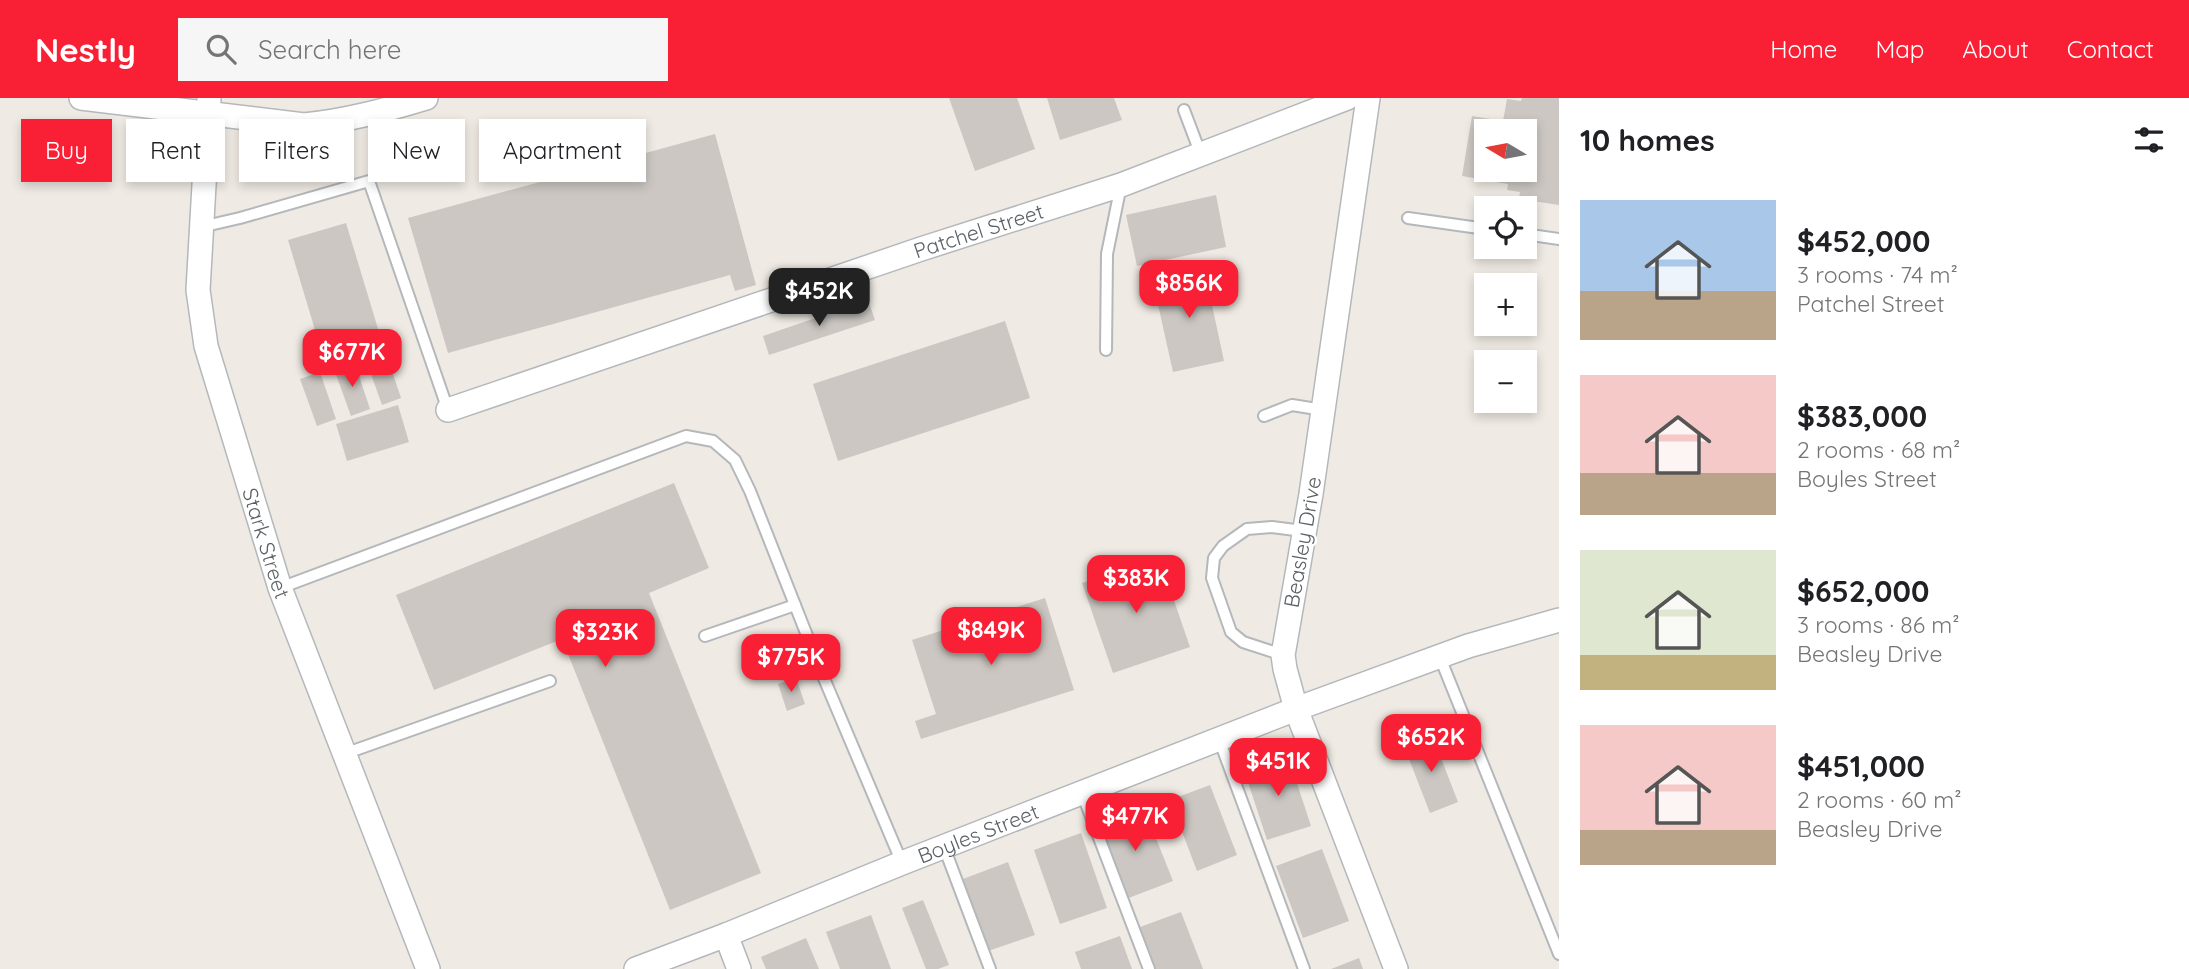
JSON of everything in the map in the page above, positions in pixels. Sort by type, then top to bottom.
[{"type":"street","points":[[81,98],[208,106],[304,125],[336,122],[426,98]]},
{"type":"street","name":"Patchel Street","points":[[448,410],[910,253],[1121,185],[1346,98]]},
{"type":"street","name":"Beasley Drive","points":[[1368,98],[1311,494],[1283,655],[1284,669],[1296,709],[1396,969]]},
{"type":"street","name":"Stark Street","points":[[208,106],[198,290],[206,346],[280,588],[428,969]]},
{"type":"street","name":"Boyles Street","points":[[636,969],[1296,709],[1439,656],[1559,621]]},
{"type":"street","points":[[726,935],[739,969]]},
{"type":"lane","points":[[1184,110],[1201,155]]},
{"type":"lane","points":[[201,227],[369,181],[448,410]]},
{"type":"lane","points":[[1106,350],[1107,254],[1121,185]]},
{"type":"lane","points":[[1408,218],[1474,227]]},
{"type":"lane","points":[[1537,236],[1559,239]]},
{"type":"lane","points":[[1264,416],[1292,405],[1323,410]]},
{"type":"lane","points":[[280,588],[686,436],[713,441],[735,460],[750,491],[902,863]]},
{"type":"lane","points":[[1283,655],[1243,642],[1231,632],[1212,578],[1214,558],[1223,546],[1247,529],[1272,527],[1303,531]]},
{"type":"lane","points":[[705,636],[795,605]]},
{"type":"lane","points":[[1439,656],[1559,954]]},
{"type":"lane","points":[[344,754],[550,681]]},
{"type":"lane","points":[[1219,740],[1304,969]]},
{"type":"lane","points":[[1082,793],[1149,969]]},
{"type":"lane","points":[[944,847],[990,969]]},
{"type":"building","points":[[949,98],[1017,98],[1035,149],[975,171]]},
{"type":"building","points":[[1047,98],[1114,98],[1122,120],[1060,140]]},
{"type":"building","points":[[1522,98],[1559,98],[1559,205],[1537,202],[1537,196],[1519,196],[1520,192],[1507,190],[1508,184],[1496,182],[1537,182],[1537,119],[1503,119],[1507,99],[1521,101]]},
{"type":"building","points":[[1472,116],[1491,119],[1474,119],[1474,178],[1462,176]]},
{"type":"building","points":[[715,134],[756,285],[735,291],[730,275],[448,353],[408,218],[540,182],[646,182],[646,153]]},
{"type":"building","points":[[1216,195],[1226,247],[1137,266],[1126,215]]},
{"type":"building","points":[[346,223],[379,332],[321,350],[288,240]]},
{"type":"building","points":[[1204,268],[1224,361],[1173,372],[1153,282]]},
{"type":"building","points":[[868,300],[875,320],[769,355],[763,336]]},
{"type":"building","points":[[1005,321],[1030,398],[838,461],[813,384]]},
{"type":"building","points":[[385,350],[401,398],[382,405],[365,357]]},
{"type":"building","points":[[354,361],[370,409],[351,416],[334,369]]},
{"type":"building","points":[[320,372],[336,419],[317,426],[300,379]]},
{"type":"building","points":[[398,405],[409,442],[347,461],[336,424]]},
{"type":"building","points":[[674,483],[709,568],[649,593],[761,873],[670,910],[562,639],[434,690],[396,595]]},
{"type":"building","points":[[1159,557],[1190,647],[1113,673],[1082,583]]},
{"type":"building","points":[[1045,598],[1074,690],[921,739],[915,721],[936,714],[912,640]]},
{"type":"building","points":[[796,678],[805,704],[787,711],[778,684]]},
{"type":"building","points":[[1432,735],[1458,802],[1430,813],[1404,746]]},
{"type":"building","points":[[1288,756],[1311,826],[1267,840],[1244,770]]},
{"type":"building","points":[[1210,785],[1237,855],[1197,871],[1170,800]]},
{"type":"building","points":[[1144,808],[1173,881],[1126,899],[1098,825]]},
{"type":"building","points":[[1081,833],[1107,908],[1060,924],[1034,850]]},
{"type":"building","points":[[1322,849],[1349,921],[1303,938],[1276,866]]},
{"type":"building","points":[[1008,862],[1035,935],[988,951],[963,879]]},
{"type":"building","points":[[923,900],[949,965],[938,969],[926,969],[902,908]]},
{"type":"building","points":[[1181,912],[1203,969],[1155,969],[1140,927]]},
{"type":"building","points":[[871,915],[891,969],[840,969],[826,932]]},
{"type":"building","points":[[1120,936],[1132,969],[1081,969],[1075,952]]},
{"type":"building","points":[[806,938],[819,969],[766,969],[761,957]]},
{"type":"building","points":[[1359,958],[1363,969],[1331,969]]}]
